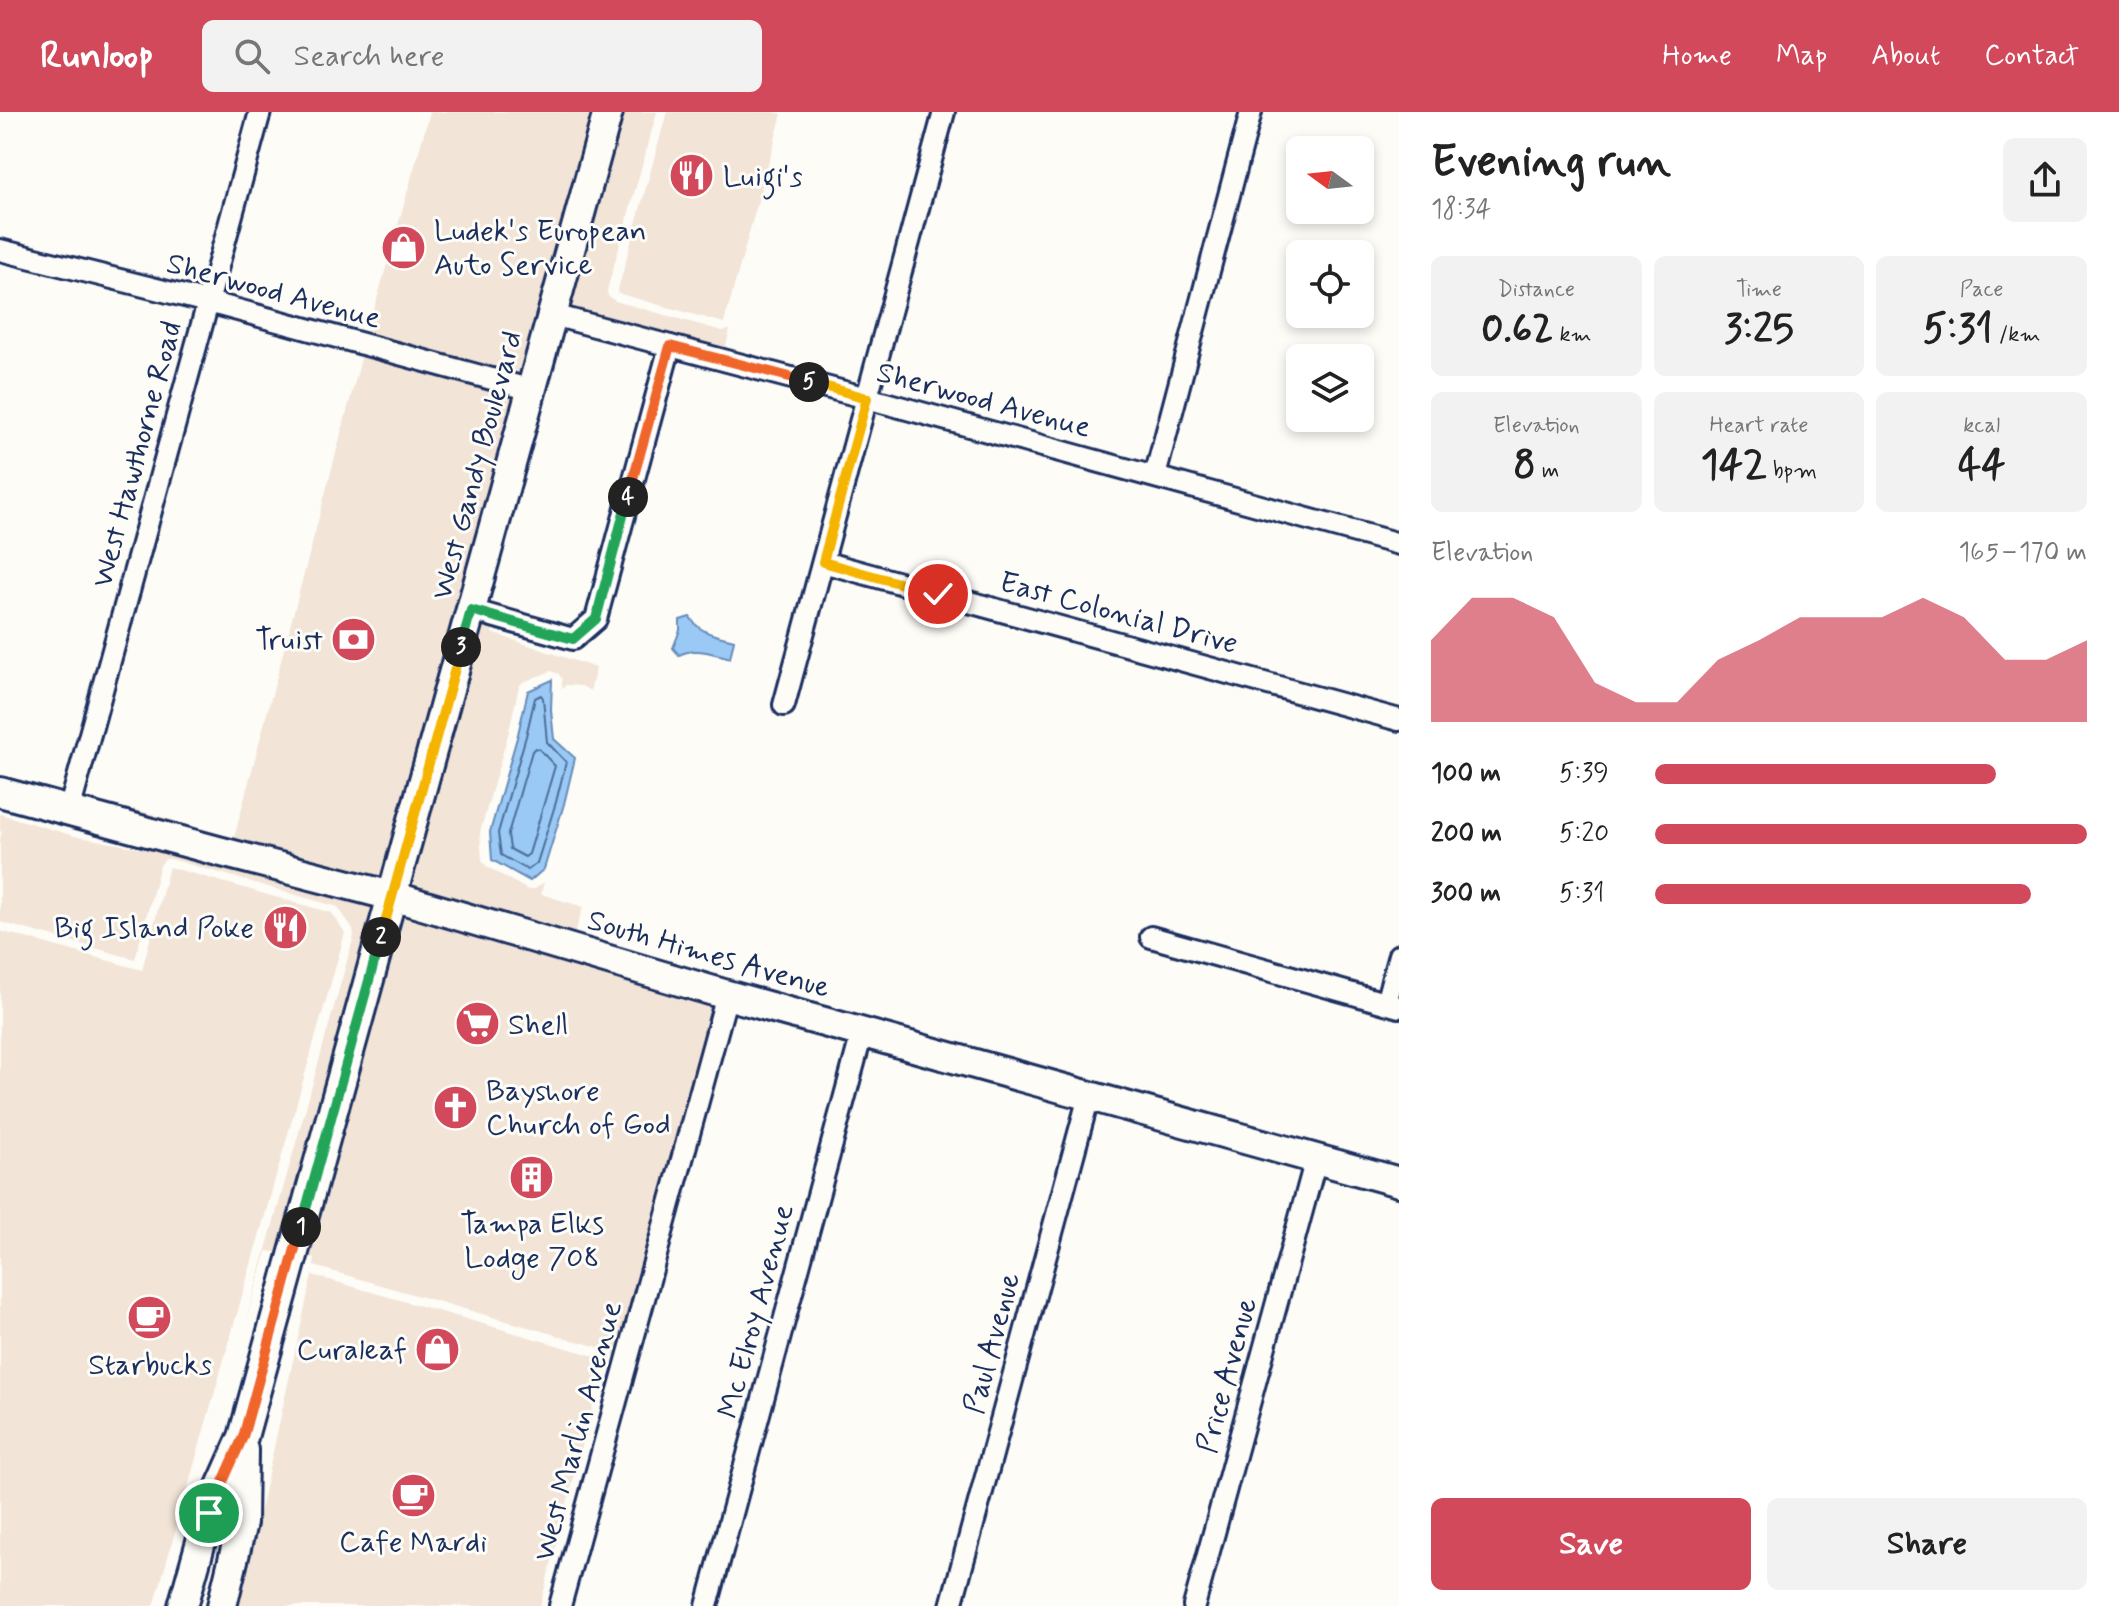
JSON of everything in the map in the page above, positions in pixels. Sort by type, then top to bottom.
[{"type":"main road","name":"West Gandy Boulevard","points":[[183,1606],[209,1513],[243,1437],[608,112]]},
{"type":"main road","name":"South Himes Avenue","points":[[0,792],[392,896],[727,995],[1399,1182]]},
{"type":"main road","name":"West Gandy Boulevard","points":[[222,1606],[242,1523],[243,1437]]},
{"type":"street","name":"West Hawthorne Road","points":[[69,811],[260,112]]},
{"type":"street","points":[[784,705],[944,112]]},
{"type":"street","points":[[1155,476],[1251,112]]},
{"type":"street","name":"Sherwood Avenue","points":[[0,250],[208,302],[532,390]]},
{"type":"street","name":"Sherwood Avenue","points":[[553,315],[1399,544]]},
{"type":"street","points":[[471,610],[573,639],[596,619],[670,346]]},
{"type":"street","name":"East Colonial Drive","points":[[823,562],[1399,720]]},
{"type":"street","points":[[1151,937],[1393,1005],[1399,955]]},
{"type":"street","name":"West Marlin Avenue","points":[[560,1606],[727,995]]},
{"type":"street","name":"Mc Elroy Avenue","points":[[707,1606],[862,1033]]},
{"type":"street","name":"Paul Avenue","points":[[951,1606],[1089,1096]]},
{"type":"street","name":"Price Avenue","points":[[1194,1606],[1316,1159]]},
{"type":"shaded area","points":[[430,112],[596,112],[523,377],[367,335]]},
{"type":"shaded area","points":[[620,112],[657,112],[607,290],[608,296],[615,301],[722,331],[730,330],[725,350],[567,308]]},
{"type":"shaded area","points":[[667,112],[782,114],[724,323],[617,293]]},
{"type":"shaded area","points":[[362,355],[518,397],[384,883],[220,841],[127,807],[234,838]]},
{"type":"shaded area","points":[[480,623],[493,627],[492,633],[596,668],[590,691],[582,686],[566,685],[562,689],[559,674],[551,671],[519,686],[480,832],[482,860],[487,867],[528,890],[544,882],[541,894],[583,907],[573,939],[406,889]]},
{"type":"shaded area","points":[[0,814],[74,836],[215,862],[378,903],[282,1253],[267,1251],[244,1328],[354,936],[353,929],[338,907],[171,859],[165,859],[160,865],[135,959],[0,922]]},
{"type":"shaded area","points":[[169,867],[332,913],[345,933],[154,1606],[0,1606],[0,931],[142,970]]},
{"type":"shaded area","points":[[401,909],[713,1001],[615,1359],[608,1350],[314,1266],[315,1258],[305,1256]]},
{"type":"shaded area","points":[[312,1275],[605,1359],[540,1606],[239,1606]]},
{"type":"water","points":[[690,617],[704,630],[734,640],[730,658],[698,651],[679,655],[673,648],[680,630],[680,620]]},
{"type":"water","points":[[552,680],[554,739],[575,758],[544,869],[530,881],[492,860],[490,832],[528,691]]},
{"type":"place","name":"Luigi's","points":[[692,176]]},
{"type":"place","name":"Ludek's European Auto Service","points":[[403,247]]},
{"type":"place","name":"Truist","points":[[354,639]]},
{"type":"place","name":"Big Island Poke","points":[[285,927]]},
{"type":"place","name":"Shell","points":[[477,1024]]},
{"type":"place","name":"Bayshore Church of God","points":[[455,1107]]},
{"type":"place","name":"Tampa Elks Lodge 708","points":[[532,1177]]},
{"type":"place","name":"Starbucks","points":[[150,1318]]},
{"type":"place","name":"Curaleaf","points":[[438,1349]]},
{"type":"place","name":"Cafe Mardi","points":[[413,1495]]},
{"type":"route","points":[[209,1513],[243,1437],[471,610],[573,639],[596,619],[670,346],[867,398],[823,562],[938,594]]}]
